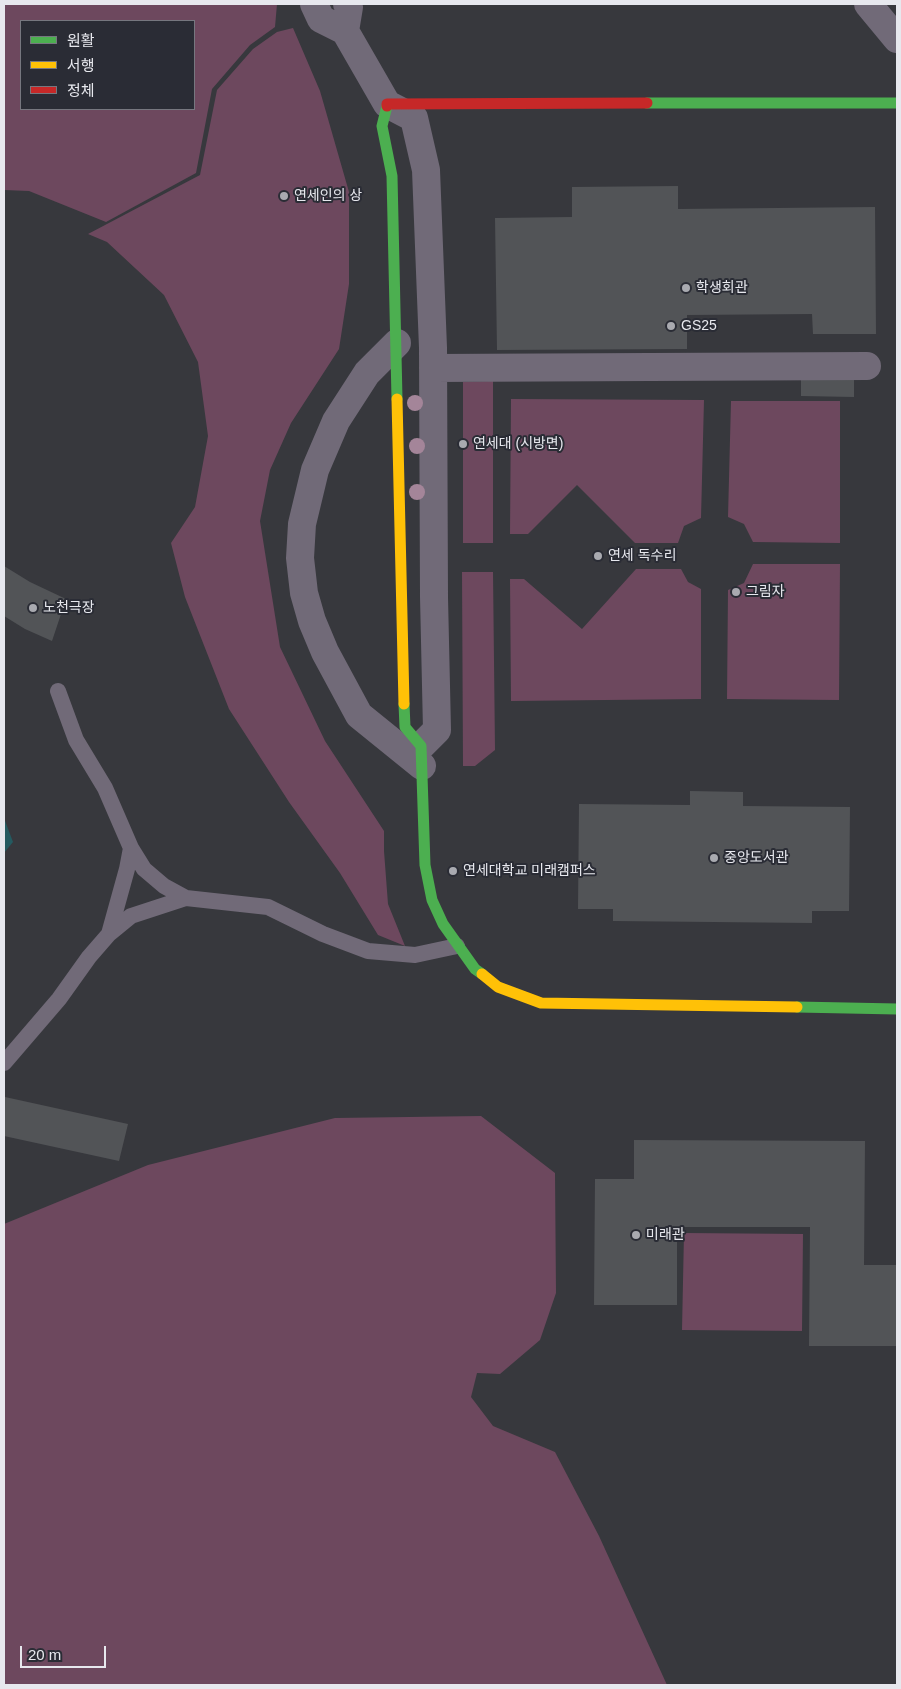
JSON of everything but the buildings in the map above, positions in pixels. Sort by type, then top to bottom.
[{"type":"street","points":[[314,4],[321,19],[346,31],[387,104],[414,118],[426,170],[434,368],[434,597],[437,730],[421,756]]},
{"type":"street","points":[[346,31],[349,7],[347,4]]},
{"type":"street","points":[[868,4],[897,39]]},
{"type":"street","points":[[387,104],[897,103]]},
{"type":"street","points":[[387,104],[382,126],[392,176],[404,727],[421,756],[424,866],[432,900],[443,924],[457,946],[475,968],[498,987],[541,1003],[897,1009]]},
{"type":"street","points":[[396,343],[367,373],[336,421],[314,470],[302,524],[300,558],[304,594],[312,621],[325,652],[359,714],[421,756]]},
{"type":"street","points":[[434,368],[867,366]]},
{"type":"lane","points":[[58,691],[76,740],[105,788],[131,848],[144,869],[164,886],[186,898],[268,907],[324,934],[368,951],[415,955],[457,946]]},
{"type":"lane","points":[[109,934],[125,878],[131,848]]},
{"type":"lane","points":[[4,1063],[59,999],[89,957],[109,934],[131,916],[186,898]]},
{"type":"shaded area","points":[[4,4],[277,4],[275,27],[250,45],[212,89],[196,173],[106,222],[29,191],[4,190]]},
{"type":"shaded area","points":[[293,28],[320,91],[349,192],[349,284],[339,349],[291,423],[270,470],[260,521],[280,647],[325,741],[384,831],[388,904],[405,946],[378,935],[340,873],[289,802],[229,709],[185,597],[171,543],[195,507],[208,436],[198,362],[164,295],[107,242],[88,234],[200,175],[217,90],[253,49],[277,32]]},
{"type":"shaded area","points":[[493,381],[493,543],[463,543],[463,382]]},
{"type":"shaded area","points":[[511,399],[704,400],[701,518],[684,526],[678,543],[635,543],[577,485],[528,534],[510,534]]},
{"type":"shaded area","points":[[731,401],[840,401],[840,543],[753,542],[744,524],[728,517]]},
{"type":"shaded area","points":[[753,564],[840,564],[839,700],[727,699],[728,590],[744,583]]},
{"type":"shaded area","points":[[636,569],[681,569],[688,582],[701,589],[701,699],[511,701],[510,579],[524,579],[582,629]]},
{"type":"shaded area","points":[[462,572],[493,572],[495,750],[475,766],[463,766]]},
{"type":"shaded area","points":[[481,1116],[555,1173],[556,1293],[540,1340],[500,1374],[477,1373],[471,1397],[493,1426],[555,1452],[599,1536],[667,1685],[4,1685],[4,1224],[148,1165],[335,1118]]},
{"type":"shaded area","points":[[684,1233],[803,1234],[802,1331],[682,1330]]},
{"type":"water","points":[[4,818],[13,842],[4,853]]},
{"type":"traffic: fast","points":[[647,103],[897,103]]},
{"type":"traffic: fast","points":[[387,106],[382,126],[392,176],[397,399]]},
{"type":"traffic: fast","points":[[404,704],[405,727],[421,746],[425,865],[432,900],[443,924],[475,969],[482,974]]},
{"type":"traffic: fast","points":[[797,1007],[897,1009]]},
{"type":"traffic: slow","points":[[397,399],[404,704]]},
{"type":"traffic: slow","points":[[482,974],[498,987],[541,1003],[797,1007]]},
{"type":"traffic: jam","points":[[387,106],[387,104],[647,103]]},
{"type":"place","name":"연세인의 상","points":[[284,196]]},
{"type":"place","name":"학생회관","points":[[686,288]]},
{"type":"place","name":"GS25","points":[[671,326]]},
{"type":"place","name":"연세대 (시방면)","points":[[463,444]]},
{"type":"place","name":"연세 독수리","points":[[598,556]]},
{"type":"place","name":"그림자","points":[[736,592]]},
{"type":"place","name":"노천극장","points":[[33,608]]},
{"type":"place","name":"중앙도서관","points":[[714,858]]},
{"type":"place","name":"연세대학교 미래캠퍼스","points":[[453,871]]},
{"type":"place","name":"미래관","points":[[636,1235]]}]
